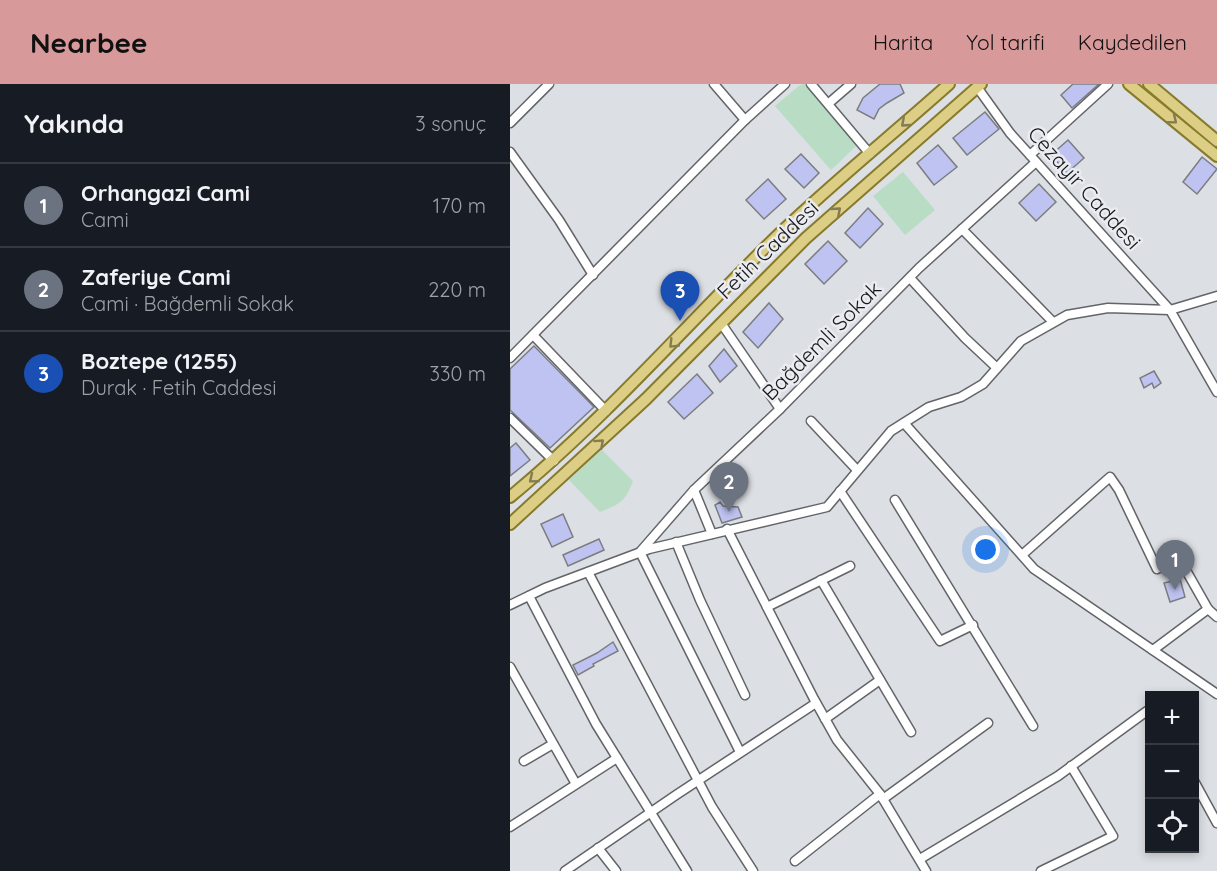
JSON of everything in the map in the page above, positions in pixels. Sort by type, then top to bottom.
[{"type":"main road","name":"Fetih Caddesi","points":[[510,497],[554,461],[606,411],[777,237],[949,84]]},
{"type":"main road","points":[[1129,84],[1217,156]]},
{"type":"main road","points":[[1149,84],[1217,141]]},
{"type":"main road","name":"Fetih Caddesi","points":[[510,524],[624,421],[806,238],[979,86]]},
{"type":"street","points":[[510,123],[549,84]]},
{"type":"street","points":[[714,84],[745,120]]},
{"type":"street","points":[[510,358],[745,120],[785,84]]},
{"type":"street","points":[[811,84],[870,154]]},
{"type":"street","points":[[829,103],[851,84]]},
{"type":"street","name":"Bağdemli Sokak","points":[[640,552],[694,490],[780,409],[1108,84]]},
{"type":"street","name":"Cezayir Caddesi","points":[[979,86],[1010,133],[1170,310],[1217,393]]},
{"type":"street","points":[[510,152],[559,220],[593,275]]},
{"type":"street","points":[[962,229],[1053,322]]},
{"type":"street","points":[[910,278],[965,338],[997,368]]},
{"type":"street","points":[[510,605],[640,552],[727,529],[827,507],[891,431],[929,407],[961,397],[983,384],[1021,341],[1067,315],[1108,308],[1170,310],[1217,296]]},
{"type":"street","points":[[721,323],[780,409]]},
{"type":"street","points":[[533,335],[606,411]]},
{"type":"street","points":[[510,418],[554,461]]},
{"type":"street","points":[[811,421],[857,470]]},
{"type":"street","points":[[904,423],[1034,569],[1217,694]]},
{"type":"street","points":[[1022,555],[1110,477],[1119,490],[1157,569],[1179,558],[1208,609],[1217,617]]},
{"type":"street","points":[[694,490],[712,534]]},
{"type":"street","points":[[840,491],[940,641],[973,625]]},
{"type":"street","points":[[896,500],[1033,726]]},
{"type":"street","points":[[727,529],[837,740],[881,796],[926,871]]},
{"type":"street","points":[[676,542],[700,600],[745,695]]},
{"type":"street","points":[[640,552],[740,752]]},
{"type":"street","points":[[767,607],[850,566]]},
{"type":"street","points":[[588,572],[712,807],[753,871]]},
{"type":"street","points":[[821,580],[911,732]]},
{"type":"street","points":[[529,596],[596,724],[687,871]]},
{"type":"street","points":[[1152,650],[1208,609]]},
{"type":"street","points":[[510,667],[576,784]]},
{"type":"street","points":[[825,719],[880,680]]},
{"type":"street","points":[[566,871],[816,703]]},
{"type":"street","points":[[920,859],[1071,766],[1145,712]]},
{"type":"street","points":[[795,861],[881,796],[988,723]]},
{"type":"street","points":[[524,761],[553,744]]},
{"type":"street","points":[[510,827],[616,758]]},
{"type":"street","points":[[1041,871],[1113,836],[1071,766]]},
{"type":"street","points":[[1199,790],[1217,823]]},
{"type":"street","points":[[598,848],[616,871]]},
{"type":"green space","points":[[804,84],[858,144],[831,170],[775,106]]},
{"type":"green space","points":[[903,172],[935,210],[905,235],[873,196]]},
{"type":"green space","points":[[601,449],[633,481],[621,501],[600,512],[569,480]]},
{"type":"building","points":[[880,84],[900,84],[904,93],[879,109],[874,119],[857,110],[863,98]]},
{"type":"building","points":[[1073,84],[1099,84],[1072,108],[1061,95]]},
{"type":"building","points":[[985,112],[999,129],[967,155],[953,138]]},
{"type":"building","points":[[1068,140],[1084,158],[1067,173],[1051,155]]},
{"type":"building","points":[[938,145],[957,167],[934,185],[917,163]]},
{"type":"building","points":[[801,154],[819,173],[804,188],[785,169]]},
{"type":"building","points":[[1202,157],[1217,169],[1197,194],[1183,182]]},
{"type":"building","points":[[768,179],[786,199],[764,219],[746,200]]},
{"type":"building","points":[[1039,184],[1056,202],[1036,221],[1019,203]]},
{"type":"building","points":[[868,208],[883,224],[860,248],[845,233]]},
{"type":"building","points":[[828,241],[847,261],[824,284],[805,264]]},
{"type":"building","points":[[769,303],[783,319],[758,348],[743,332]]},
{"type":"building","points":[[534,346],[594,407],[550,448],[510,410],[510,369]]},
{"type":"building","points":[[724,349],[737,366],[720,382],[709,366]]},
{"type":"building","points":[[1154,371],[1161,383],[1154,388],[1152,383],[1144,388],[1140,378]]},
{"type":"building","points":[[697,374],[713,393],[684,419],[668,402]]},
{"type":"building","points":[[516,443],[530,460],[510,476],[510,448]]},
{"type":"building","points":[[720,502],[723,506],[738,507],[742,517],[722,523],[715,505]]},
{"type":"building","points":[[563,514],[573,537],[552,547],[541,524]]},
{"type":"building","points":[[599,539],[604,550],[568,566],[563,555]]},
{"type":"building","points":[[1180,579],[1185,597],[1170,602],[1164,583]]},
{"type":"building","points":[[613,642],[618,651],[578,675],[573,665]]},
{"type":"place","name":"Boztepe (1255)","points":[[680,321]]},
{"type":"place","name":"Zaferiye Cami","points":[[729,512]]},
{"type":"place","name":"Orhangazi Cami","points":[[1175,590]]}]
